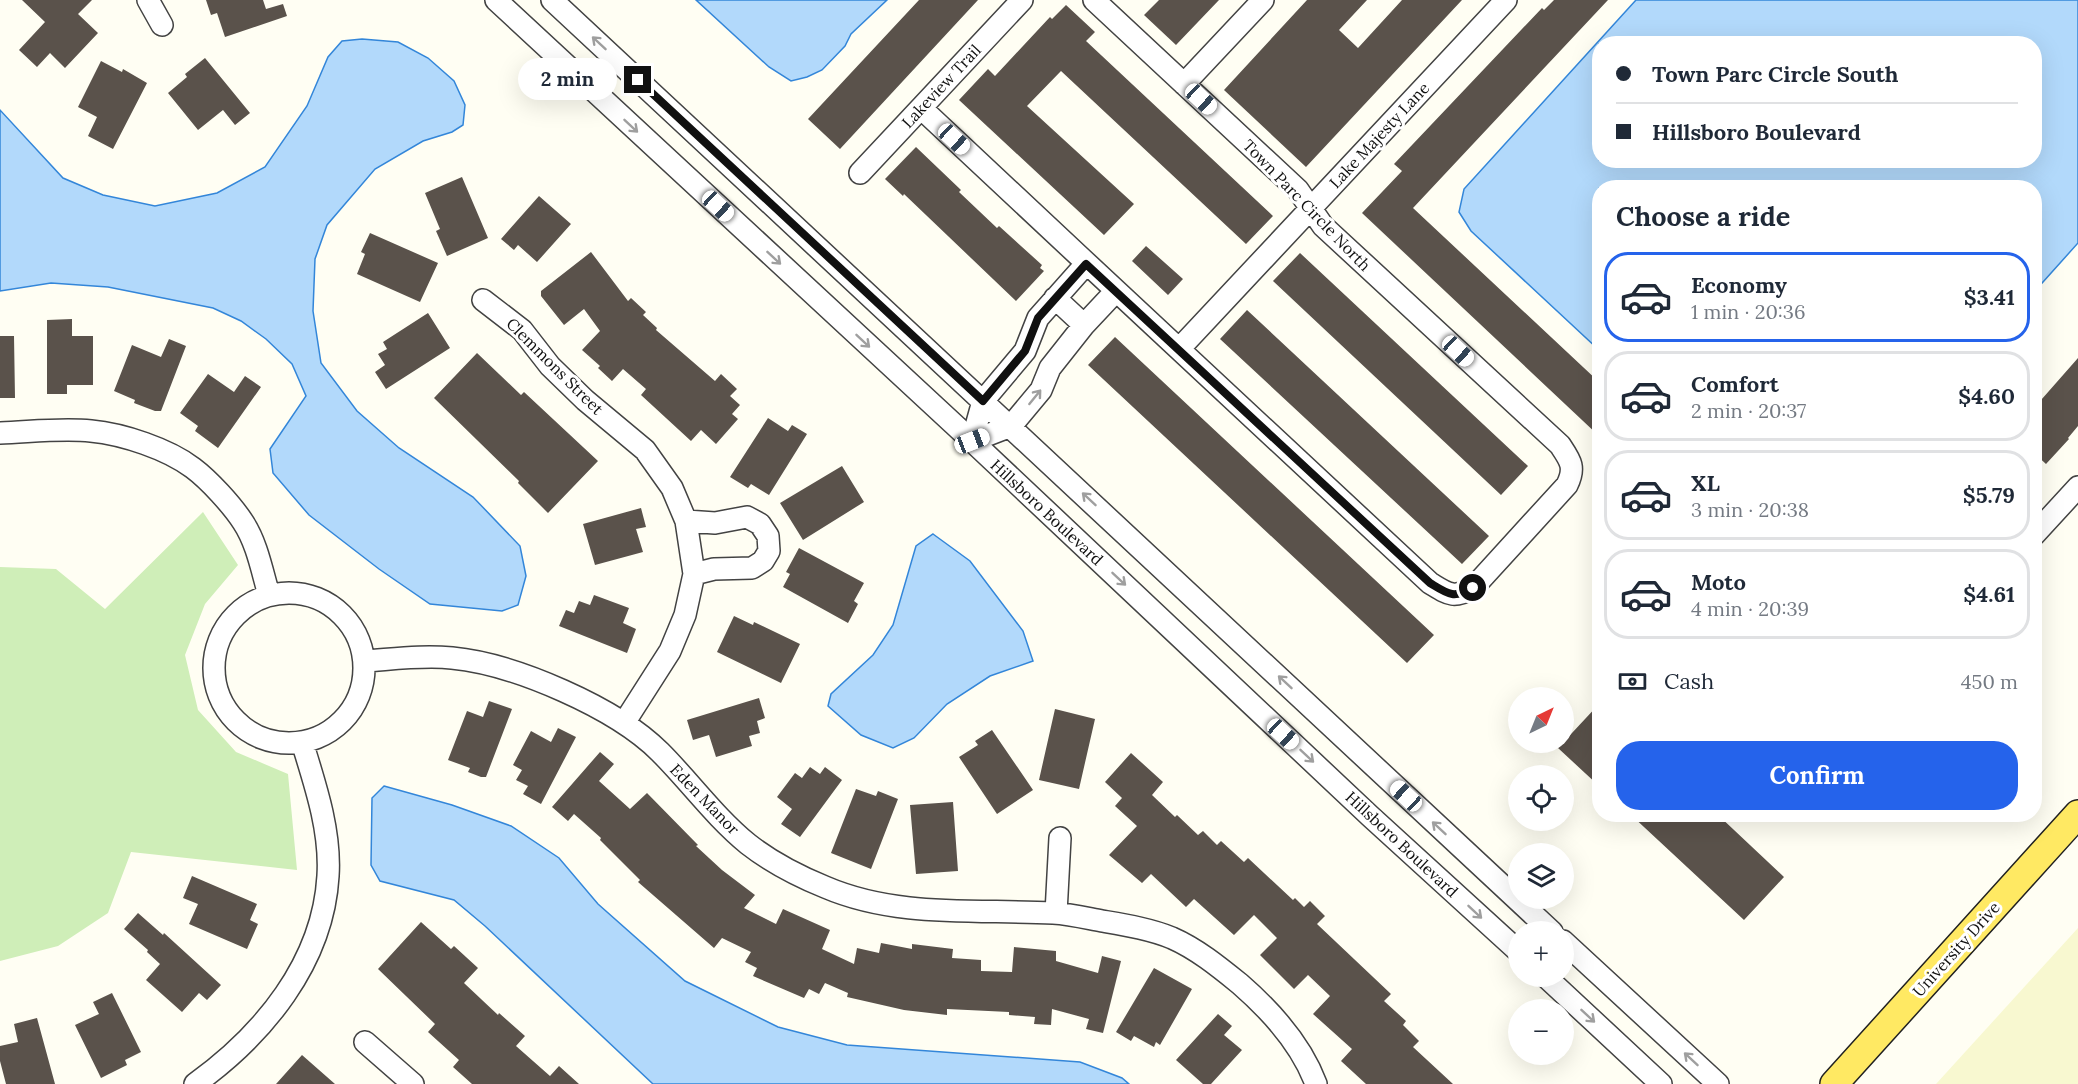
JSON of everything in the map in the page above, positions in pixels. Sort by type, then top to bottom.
[{"type":"main road","name":"University Drive","points":[[1834,1084],[2078,814]]},
{"type":"street","points":[[148,0],[162,25]]},
{"type":"street","name":"Hillsboro Boulevard","points":[[496,0],[972,441],[1370,816],[1508,942]]},
{"type":"street","points":[[552,0],[1540,921]]},
{"type":"street","name":"Lakeview Trail","points":[[860,173],[1022,0]]},
{"type":"street","name":"Town Parc Circle North","points":[[1094,0],[1298,190],[1323,226],[1560,445],[1570,460],[1572,474],[1567,485],[1473,588],[1460,595],[1447,594],[1430,583],[1179,349]]},
{"type":"street","points":[[1184,84],[1263,0]]},
{"type":"street","name":"Lake Majesty Lane","points":[[1179,349],[1506,0]]},
{"type":"street","points":[[921,108],[1179,349]]},
{"type":"street","points":[[972,441],[983,401],[1025,351],[1038,318],[1086,264]]},
{"type":"street","points":[[972,441],[1011,426],[1041,390],[1050,368],[1115,291]]},
{"type":"street","points":[[1055,298],[1084,326]]},
{"type":"street","name":"Clemmons Street","points":[[483,300],[522,330],[550,366],[585,400],[645,450],[672,488],[686,521],[692,548],[694,574],[685,615],[670,651],[624,723]]},
{"type":"street","points":[[0,433],[57,429],[93,431],[132,440],[163,451],[193,468],[243,522],[257,552],[269,595]]},
{"type":"street","points":[[2042,526],[2078,487]]},
{"type":"street","points":[[686,521],[715,523],[747,517],[760,524],[768,536],[769,551],[763,561],[752,568],[714,569],[694,574]]},
{"type":"street","points":[[294,594],[310,597],[332,608],[352,627],[360,642],[364,661],[362,683],[356,701],[346,716],[330,731],[302,742],[284,743],[265,739],[247,730],[232,716],[222,702],[216,683],[214,663],[225,629],[237,614],[269,595],[294,594]]},
{"type":"street","name":"Eden Manor","points":[[364,661],[420,657],[454,658],[495,666],[585,701],[624,723],[658,750],[748,844],[784,867],[826,888],[866,901],[909,908],[1056,914],[1127,925],[1172,938],[1214,962],[1253,995],[1284,1030],[1310,1067],[1316,1084]]},
{"type":"street","points":[[195,1084],[229,1057],[261,1026],[289,990],[310,952],[323,914],[328,875],[326,837],[302,742]]},
{"type":"street","points":[[1056,914],[1060,838]]},
{"type":"street","points":[[1574,952],[1718,1084]]},
{"type":"street","points":[[1557,987],[1661,1084]]},
{"type":"street","points":[[365,1042],[413,1084]]},
{"type":"green space","points":[[203,512],[238,565],[205,604],[185,655],[198,710],[236,752],[288,774],[297,870],[131,852],[108,913],[58,946],[0,961],[0,567],[56,569],[105,609]]},
{"type":"green space","points":[[2078,928],[2078,1084],[1936,1084]]},
{"type":"water","points":[[696,0],[887,0],[851,34],[845,46],[822,70],[791,81],[769,67]]},
{"type":"water","points":[[1636,0],[2078,0],[2078,243],[2042,283],[2042,180],[1592,180],[1592,343],[1471,231],[1459,212],[1464,189],[1592,48],[1592,168],[2042,168],[2042,36],[1603,36]]},
{"type":"water","points":[[362,39],[398,42],[428,58],[454,81],[465,105],[463,125],[452,132],[423,141],[375,169],[327,225],[315,259],[313,311],[321,363],[357,411],[399,448],[473,497],[520,546],[526,576],[518,605],[502,611],[430,604],[379,569],[309,515],[273,473],[270,449],[306,396],[292,364],[266,339],[241,321],[213,308],[108,287],[51,283],[0,291],[0,110],[63,178],[103,195],[155,206],[217,193],[265,167],[307,106],[328,57],[342,41]]},
{"type":"water","points":[[933,534],[970,561],[1023,631],[1033,661],[990,676],[947,704],[914,738],[893,748],[861,735],[828,706],[831,694],[873,655],[893,625],[916,546]]},
{"type":"water","points":[[384,786],[452,805],[511,826],[559,858],[598,904],[685,981],[778,1027],[847,1045],[1080,1062],[1122,1078],[1129,1084],[653,1084],[485,926],[454,900],[380,881],[371,865],[372,798]]},
{"type":"building","points":[[22,0],[92,0],[78,14],[98,33],[65,68],[50,53],[37,67],[19,50],[45,22]]},
{"type":"building","points":[[206,0],[263,0],[266,9],[283,4],[287,16],[225,37],[217,13],[211,15]]},
{"type":"building","points":[[919,0],[978,0],[840,149],[808,119]]},
{"type":"building","points":[[1159,0],[1219,0],[1176,45],[1144,15]]},
{"type":"building","points":[[1307,0],[1367,0],[1339,30],[1358,48],[1402,0],[1462,0],[1306,167],[1224,90]]},
{"type":"building","points":[[1554,0],[1608,0],[1413,208],[1592,375],[1592,429],[1362,213],[1402,171],[1394,164],[1542,8],[1544,10]]},
{"type":"building","points":[[1066,5],[1095,32],[1086,41],[1273,216],[1246,244],[1061,71],[1027,106],[1134,204],[1104,235],[959,100],[988,69],[995,76],[1050,17],[1052,19]]},
{"type":"building","points":[[205,58],[250,113],[235,125],[223,110],[198,130],[168,93],[187,77],[185,74]]},
{"type":"building","points":[[101,61],[122,72],[123,69],[147,83],[113,149],[88,136],[97,117],[78,107]]},
{"type":"building","points":[[916,147],[997,228],[999,226],[1042,265],[1040,268],[1044,271],[1016,301],[904,194],[903,196],[885,179]]},
{"type":"building","points":[[462,177],[488,238],[447,256],[436,231],[440,229],[425,193]]},
{"type":"building","points":[[539,196],[571,224],[537,262],[518,245],[514,250],[501,239]]},
{"type":"building","points":[[370,233],[438,263],[420,302],[357,274],[365,254],[361,252]]},
{"type":"building","points":[[1146,246],[1183,279],[1168,295],[1132,261]]},
{"type":"building","points":[[591,252],[628,301],[631,298],[646,312],[643,315],[657,328],[656,330],[715,381],[721,374],[737,389],[730,396],[740,405],[732,414],[738,419],[716,444],[701,430],[691,441],[641,395],[646,389],[623,369],[612,381],[598,368],[600,366],[582,350],[600,331],[584,309],[564,325],[541,296],[541,291]]},
{"type":"building","points":[[1300,253],[1528,466],[1501,495],[1273,281]]},
{"type":"building","points":[[1247,310],[1489,536],[1462,564],[1220,339]]},
{"type":"building","points":[[428,313],[450,348],[386,389],[375,372],[385,365],[378,354],[387,349],[383,342]]},
{"type":"building","points":[[72,319],[72,336],[93,336],[93,385],[67,385],[67,394],[47,394],[47,320]]},
{"type":"building","points":[[0,336],[14,336],[15,398],[0,398]]},
{"type":"building","points":[[1115,337],[1434,635],[1407,663],[1088,365]]},
{"type":"building","points":[[169,339],[186,346],[161,411],[134,403],[135,400],[114,391],[132,345],[161,357]]},
{"type":"building","points":[[477,353],[521,395],[524,392],[598,461],[548,513],[518,483],[519,481],[434,398]]},
{"type":"building","points":[[2078,358],[2078,426],[2046,464],[2042,460],[2042,399]]},
{"type":"building","points":[[208,374],[234,392],[245,376],[261,387],[218,448],[195,431],[198,426],[180,413]]},
{"type":"building","points":[[768,418],[788,431],[792,425],[807,434],[769,495],[751,484],[748,488],[730,477]]},
{"type":"building","points":[[842,466],[864,502],[803,540],[780,503]]},
{"type":"building","points":[[641,508],[646,527],[636,529],[643,552],[595,565],[583,524]]},
{"type":"building","points":[[799,548],[864,583],[854,601],[858,604],[848,623],[783,587],[790,574],[786,572]]},
{"type":"building","points":[[594,595],[629,608],[623,623],[636,629],[627,653],[559,626],[566,610],[574,613],[579,601],[590,605]]},
{"type":"building","points":[[734,616],[753,625],[754,622],[800,644],[781,683],[717,652]]},
{"type":"building","points":[[759,698],[765,718],[757,721],[760,733],[749,736],[752,746],[716,757],[709,735],[693,740],[687,720]]},
{"type":"building","points":[[489,701],[512,709],[486,777],[481,777],[468,772],[470,768],[448,760],[467,711],[483,717]]},
{"type":"building","points":[[1055,709],[1095,719],[1079,789],[1039,780]]},
{"type":"building","points":[[1592,712],[1592,780],[1563,753],[1574,753],[1574,731]]},
{"type":"building","points":[[558,728],[576,737],[541,804],[523,794],[528,786],[516,780],[522,770],[513,765],[531,731],[551,742]]},
{"type":"building","points":[[992,730],[1033,790],[997,814],[959,757],[978,745],[975,741]]},
{"type":"building","points":[[600,752],[614,764],[599,781],[630,809],[647,793],[698,845],[696,846],[722,870],[755,895],[744,908],[776,924],[783,909],[830,930],[822,949],[854,964],[857,948],[879,953],[881,943],[912,949],[912,944],[953,949],[952,958],[981,960],[981,971],[1012,972],[1014,947],[1056,951],[1056,961],[1098,973],[1102,956],[1121,961],[1103,1033],[1086,1029],[1089,1019],[1052,1009],[1051,1025],[1034,1024],[1035,1017],[1009,1015],[1009,1012],[947,1009],[947,1015],[904,1010],[847,997],[848,993],[825,983],[819,994],[809,989],[804,998],[753,976],[757,968],[745,962],[751,952],[722,938],[714,948],[638,882],[640,880],[600,840],[601,838],[574,814],[568,821],[552,807]]},
{"type":"building","points":[[1131,753],[1163,782],[1152,795],[1175,817],[1177,815],[1198,835],[1203,831],[1217,845],[1221,841],[1244,862],[1248,858],[1293,900],[1295,898],[1304,907],[1310,901],[1325,916],[1317,924],[1391,994],[1384,1001],[1406,1021],[1403,1025],[1419,1041],[1413,1047],[1453,1084],[1366,1084],[1341,1061],[1352,1049],[1313,1014],[1330,996],[1308,975],[1294,989],[1260,955],[1277,938],[1254,915],[1234,935],[1194,899],[1186,907],[1151,874],[1142,883],[1109,855],[1137,826],[1115,806],[1122,798],[1105,782]]},
{"type":"building","points":[[810,767],[820,774],[825,767],[842,780],[800,837],[781,824],[792,809],[777,797],[795,773],[802,778]]},
{"type":"building","points":[[856,789],[876,796],[878,791],[898,799],[871,869],[831,853]]},
{"type":"building","points":[[953,802],[958,871],[916,874],[910,805]]},
{"type":"building","points":[[1639,822],[1726,822],[1784,877],[1744,920]]},
{"type":"building","points":[[192,876],[257,904],[250,920],[258,924],[247,949],[189,924],[198,904],[183,898]]},
{"type":"building","points":[[138,913],[163,935],[164,933],[221,985],[207,1000],[199,993],[182,1012],[146,980],[160,964],[124,929]]},
{"type":"building","points":[[421,922],[451,949],[454,946],[478,968],[464,983],[498,1015],[499,1013],[525,1036],[516,1046],[550,1076],[559,1066],[579,1084],[472,1084],[453,1067],[459,1060],[428,1032],[435,1024],[378,969]]},
{"type":"building","points":[[1154,968],[1192,989],[1160,1045],[1156,1042],[1154,1047],[1134,1036],[1131,1041],[1116,1032]]},
{"type":"building","points":[[112,993],[141,1052],[125,1060],[127,1065],[101,1078],[75,1025],[99,1014],[93,1002]]},
{"type":"building","points":[[1218,1014],[1232,1026],[1224,1035],[1242,1050],[1211,1084],[1203,1084],[1176,1060]]},
{"type":"building","points":[[37,1018],[55,1084],[6,1084],[0,1061],[0,1046],[18,1042],[14,1024]]},
{"type":"building","points":[[302,1055],[335,1084],[276,1084]]},
{"type":"route","points":[[638,80],[983,401],[1025,351],[1038,318],[1086,264],[1430,583],[1447,594],[1460,595],[1473,588]]}]
